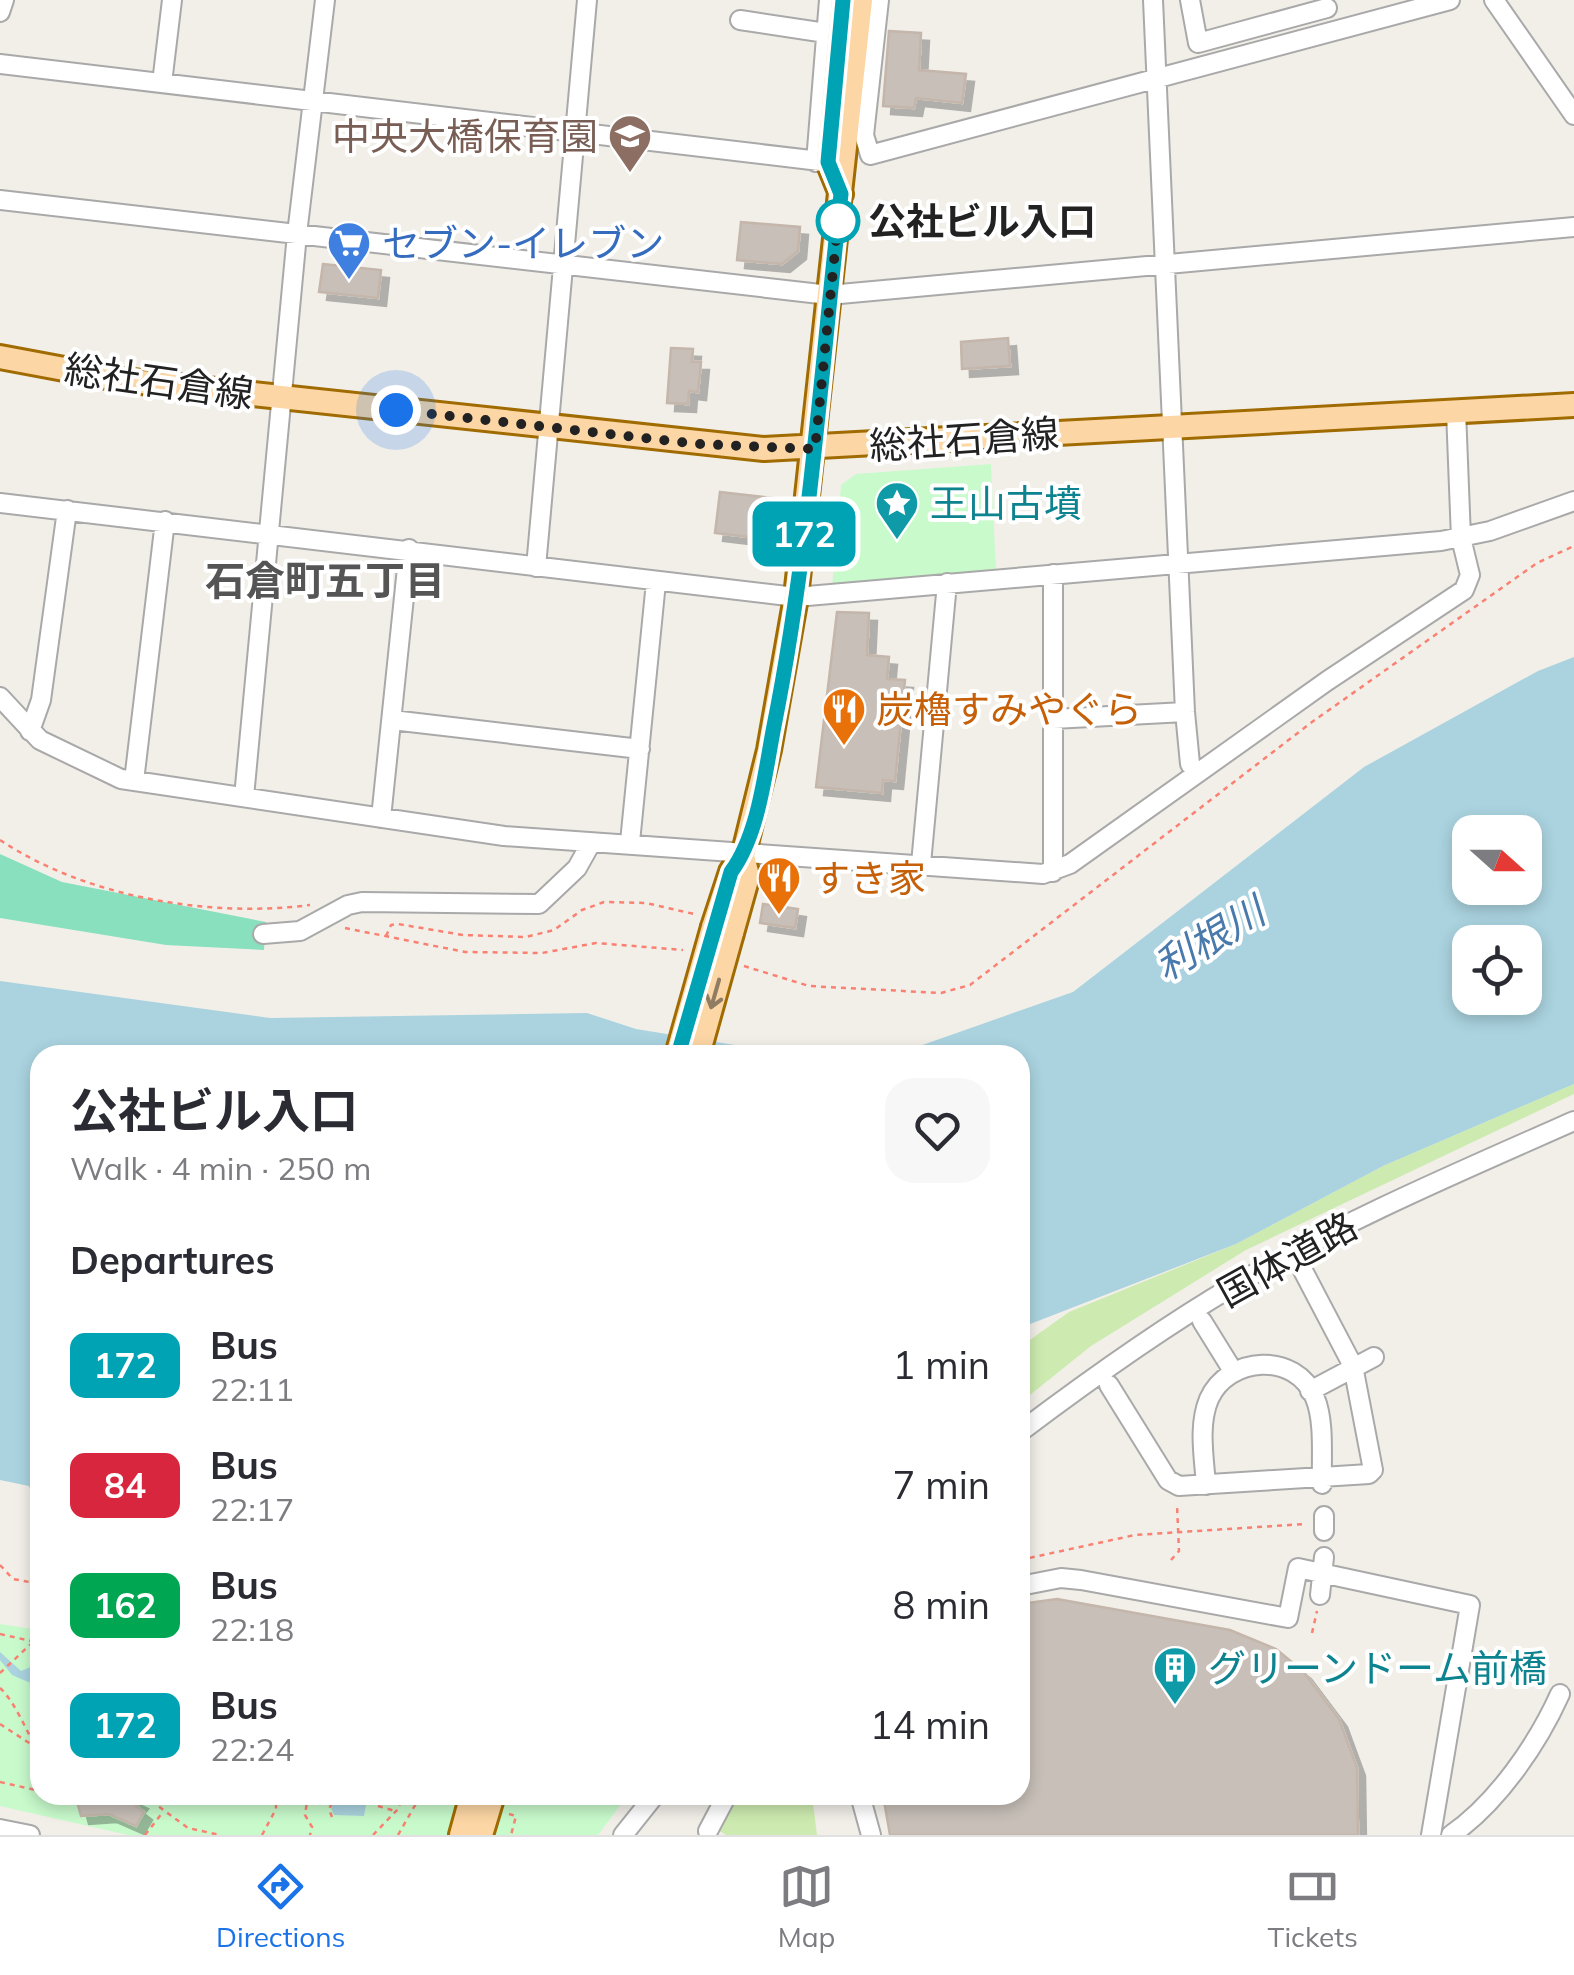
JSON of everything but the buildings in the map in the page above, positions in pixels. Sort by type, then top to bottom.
[{"type":"main road","points":[[841,194],[822,162],[843,0]]},
{"type":"main road","points":[[682,1045],[723,930],[748,876],[744,854],[769,750],[796,598],[861,0]]},
{"type":"main road","name":"総社石倉線","points":[[0,357],[123,380],[698,444],[815,449],[1574,404]]},
{"type":"main road","points":[[700,1045],[723,930]]},
{"type":"main road","points":[[461,1835],[469,1805]]},
{"type":"main road","points":[[482,1835],[497,1805]]},
{"type":"street","points":[[0,12],[4,0]]},
{"type":"street","points":[[162,83],[172,0]]},
{"type":"street","points":[[244,797],[297,234],[325,0]]},
{"type":"street","points":[[536,567],[587,0]]},
{"type":"street","points":[[0,64],[822,162],[830,0]]},
{"type":"street","points":[[879,0],[864,135],[870,155],[1267,49],[1413,5],[1450,0]]},
{"type":"street","points":[[1153,0],[1153,79],[1185,712],[1190,764],[1197,772]]},
{"type":"street","points":[[1190,0],[1198,42],[1327,8]]},
{"type":"street","points":[[1494,0],[1574,115]]},
{"type":"street","points":[[740,20],[826,33]]},
{"type":"street","points":[[1260,26],[1267,49]]},
{"type":"street","points":[[0,200],[830,295],[1574,227]]},
{"type":"street","points":[[0,698],[30,732],[96,771],[134,781],[504,836],[1053,872],[1464,590],[1470,575],[1461,538],[1456,411]]},
{"type":"street","points":[[0,503],[796,598],[1461,538],[1574,501]]},
{"type":"street","points":[[30,732],[42,700],[67,510]]},
{"type":"street","points":[[134,781],[165,521]]},
{"type":"street","points":[[381,818],[409,549]]},
{"type":"street","points":[[1053,574],[1053,872]]},
{"type":"street","points":[[630,842],[656,582]]},
{"type":"street","points":[[921,864],[948,584]]},
{"type":"street","points":[[1053,719],[1185,712]]},
{"type":"street","points":[[392,720],[640,748]]},
{"type":"street","points":[[262,934],[300,930],[348,904],[362,902],[539,904],[577,868],[591,843]]},
{"type":"street","name":"国体道路","points":[[1030,1424],[1093,1377],[1235,1284],[1391,1202],[1574,1121]]},
{"type":"street","points":[[1109,1385],[1168,1480],[1178,1486],[1322,1481],[1369,1474],[1373,1470],[1353,1366],[1299,1263]]},
{"type":"street","points":[[1202,1321],[1233,1371]]},
{"type":"street","points":[[1310,1390],[1374,1357]]},
{"type":"street","points":[[1206,1485],[1204,1417],[1216,1385],[1233,1371],[1252,1363],[1282,1369],[1310,1390],[1318,1410],[1322,1481]]},
{"type":"street","points":[[1030,1584],[1061,1578],[1081,1580],[1288,1618],[1298,1568],[1324,1565],[1470,1605],[1431,1835]]},
{"type":"street","points":[[1320,1595],[1324,1565]]},
{"type":"street","points":[[1451,1835],[1472,1820],[1514,1768],[1547,1722],[1560,1694]]},
{"type":"street","points":[[489,1835],[498,1805]]},
{"type":"street","points":[[622,1835],[647,1805]]},
{"type":"street","points":[[708,1831],[722,1805]]},
{"type":"street","points":[[863,1805],[871,1835]]},
{"type":"street","points":[[0,1828],[30,1835]]},
{"type":"path","points":[[0,840],[51,870],[164,900],[260,908],[317,907]]},
{"type":"path","points":[[1171,1560],[1180,1550],[1176,1498]]},
{"type":"path","points":[[1030,1558],[1106,1539],[1324,1523]]},
{"type":"path","points":[[0,1565],[13,1579],[30,1582]]},
{"type":"path","points":[[1312,1633],[1320,1595]]},
{"type":"path","points":[[0,1634],[30,1640]]},
{"type":"path","points":[[0,1673],[30,1645]]},
{"type":"path","points":[[0,1688],[11,1698],[13,1710],[30,1736]]},
{"type":"path","points":[[0,1724],[30,1744]]},
{"type":"path","points":[[0,1782],[30,1789]]},
{"type":"path","points":[[156,1805],[188,1828],[220,1835]]},
{"type":"path","points":[[262,1835],[276,1805]]},
{"type":"path","points":[[306,1805],[305,1815],[312,1826],[310,1835]]},
{"type":"path","points":[[331,1805],[332,1817]]},
{"type":"path","points":[[373,1835],[397,1805]]},
{"type":"path","points":[[398,1835],[415,1805]]},
{"type":"path","points":[[504,1805],[516,1816],[511,1835]]},
{"type":"path","points":[[378,1806],[395,1811]]},
{"type":"path","points":[[144,1835],[164,1811]]},
{"type":"green space","points":[[991,464],[996,572],[832,588],[841,485],[856,474]]},
{"type":"green space","points":[[0,854],[62,882],[266,922],[264,950],[166,945],[0,918]]},
{"type":"green space","points":[[1574,1084],[1574,1094],[1246,1250],[1091,1346],[1030,1395],[1030,1340],[1069,1312],[1236,1244],[1383,1166]]},
{"type":"green space","points":[[0,1624],[30,1628],[30,1805],[620,1805],[598,1835],[128,1835],[0,1806]]},
{"type":"green space","points":[[733,1805],[813,1805],[817,1835],[726,1835],[718,1830]]},
{"type":"water","name":"利根川","points":[[1574,657],[1574,1084],[1383,1166],[1236,1244],[1030,1324],[1030,1045],[922,1045],[1073,992],[1364,767],[1538,671]]},
{"type":"water","points":[[0,981],[270,1018],[587,1013],[636,1029],[735,1045],[30,1045],[30,1489],[0,1480]]},
{"type":"water","points":[[0,1652],[21,1671],[30,1667],[30,1683],[12,1675],[0,1660]]},
{"type":"water","points":[[366,1805],[364,1816],[334,1815],[331,1808]]},
{"type":"bus line","name":"172","points":[[681,1045],[731,872],[743,856],[769,750],[792,625],[841,194],[828,162],[843,0]]},
{"type":"place","name":"中央大橋保育園","points":[[630,174]]},
{"type":"place","name":"公社ビル入口","points":[[838,221]]},
{"type":"place","name":"セブン-イレブン","points":[[349,281]]},
{"type":"place","name":"王山古墳","points":[[897,541]]},
{"type":"place","name":"炭櫓すみやぐら","points":[[844,747]]},
{"type":"place","name":"すき家","points":[[779,916]]},
{"type":"place","name":"グリーンドーム前橋","points":[[1175,1706]]},
{"type":"district","name":"石倉町五丁目","points":[[325,580]]},
{"type":"route","points":[[396,410],[698,444],[815,449],[838,221]]}]
